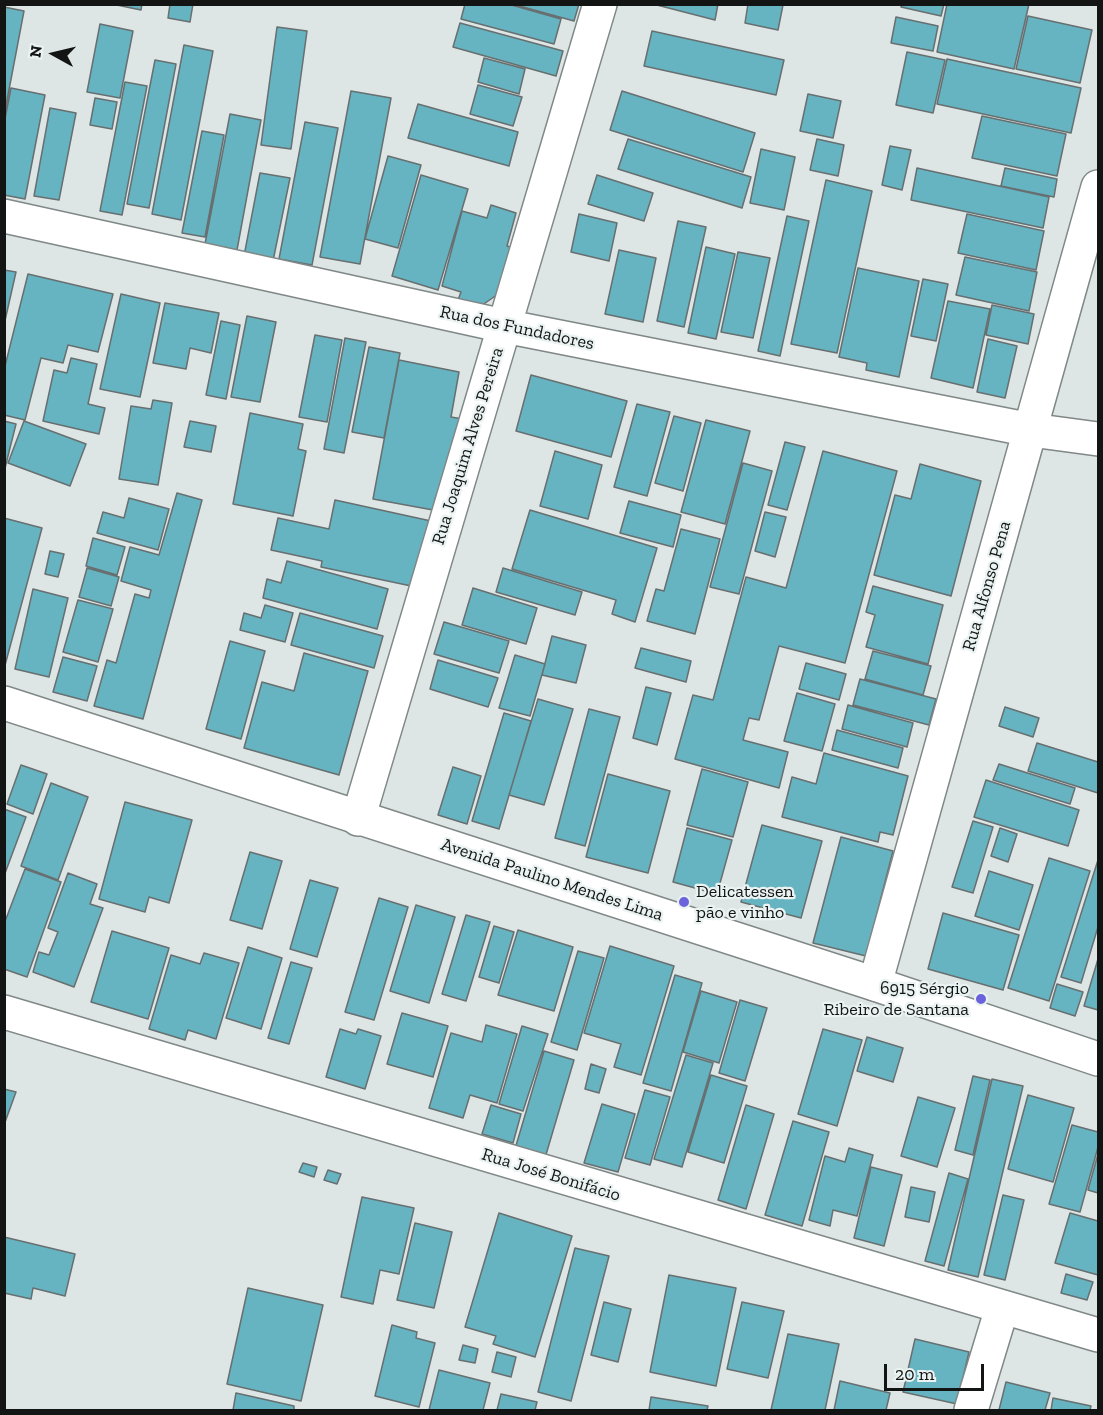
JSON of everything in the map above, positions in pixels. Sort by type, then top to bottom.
[{"type":"street","name":"Rua Joaquim Alves Pereira","points":[[358,819],[600,4]]},
{"type":"street","name":"Rua Alfonso Pena","points":[[875,984],[1098,187]]},
{"type":"street","name":"Rua dos Fundadores","points":[[4,216],[504,326],[1031,430],[1098,439]]},
{"type":"street","name":"Avenida Paulino Mendes Lima","points":[[4,703],[875,984],[1098,1059]]},
{"type":"street","name":"Rua José Bonifácio","points":[[4,1012],[1098,1335]]},
{"type":"street","points":[[971,1410],[1002,1308]]},
{"type":"building","points":[[112,4],[142,4],[141,10]]},
{"type":"building","points":[[170,4],[193,4],[190,22],[168,18]]},
{"type":"building","points":[[465,4],[508,4],[561,19],[554,44],[461,19]]},
{"type":"building","points":[[512,4],[579,4],[574,21]]},
{"type":"building","points":[[653,4],[718,4],[715,20]]},
{"type":"building","points":[[748,4],[783,5],[778,30],[745,23]]},
{"type":"building","points":[[902,4],[944,4],[941,16],[901,7]]},
{"type":"building","points":[[947,4],[1029,4],[1014,69],[937,52]]},
{"type":"building","points":[[4,7],[24,11],[4,116]]},
{"type":"building","points":[[1028,16],[1092,30],[1080,83],[1016,69]]},
{"type":"building","points":[[896,17],[938,26],[933,51],[891,43]]},
{"type":"building","points":[[460,23],[563,51],[556,76],[453,47]]},
{"type":"building","points":[[100,24],[133,31],[120,98],[87,92]]},
{"type":"building","points":[[277,27],[307,31],[291,149],[261,145]]},
{"type":"building","points":[[652,31],[784,60],[776,95],[644,66]]},
{"type":"building","points":[[184,45],[213,51],[181,220],[152,214]]},
{"type":"building","points":[[907,52],[945,60],[933,113],[896,105]]},
{"type":"building","points":[[484,58],[525,69],[519,94],[478,82]]},
{"type":"building","points":[[947,59],[1081,88],[1071,133],[937,104]]},
{"type":"building","points":[[155,60],[176,64],[149,208],[127,204]]},
{"type":"building","points":[[125,82],[147,86],[122,215],[100,211]]},
{"type":"building","points":[[478,85],[522,97],[513,126],[470,114]]},
{"type":"building","points":[[11,88],[45,95],[25,199],[4,195],[4,124]]},
{"type":"building","points":[[351,91],[391,98],[360,264],[320,257]]},
{"type":"building","points":[[622,91],[755,133],[743,172],[610,130]]},
{"type":"building","points":[[808,94],[841,101],[833,138],[800,131]]},
{"type":"building","points":[[95,98],[117,102],[112,129],[90,125]]},
{"type":"building","points":[[418,104],[518,132],[509,166],[408,138]]},
{"type":"building","points":[[50,108],[76,113],[59,200],[34,196]]},
{"type":"building","points":[[230,114],[261,120],[237,250],[205,244]]},
{"type":"building","points":[[982,116],[1066,134],[1057,176],[972,158]]},
{"type":"building","points":[[305,122],[338,128],[312,265],[279,259]]},
{"type":"building","points":[[202,131],[224,135],[205,237],[182,233]]},
{"type":"building","points":[[628,139],[751,177],[742,208],[618,169]]},
{"type":"building","points":[[817,139],[844,145],[838,176],[810,170]]},
{"type":"building","points":[[890,146],[911,150],[902,190],[882,185]]},
{"type":"building","points":[[761,149],[795,157],[784,210],[750,203]]},
{"type":"building","points":[[388,156],[421,165],[398,248],[365,239]]},
{"type":"building","points":[[917,168],[1049,197],[1043,228],[911,200]]},
{"type":"building","points":[[1005,168],[1057,179],[1054,197],[1001,186]]},
{"type":"building","points":[[260,173],[290,178],[273,261],[244,256]]},
{"type":"building","points":[[421,175],[468,189],[438,290],[392,276]]},
{"type":"building","points":[[597,175],[653,193],[644,221],[588,204]]},
{"type":"building","points":[[826,180],[872,191],[837,353],[791,344]]},
{"type":"building","points":[[491,205],[516,213],[507,246],[513,248],[501,292],[481,306],[458,300],[461,292],[442,286],[462,211],[487,218]]},
{"type":"building","points":[[579,214],[617,223],[609,261],[571,252]]},
{"type":"building","points":[[967,214],[1044,231],[1036,270],[958,253]]},
{"type":"building","points":[[787,216],[809,221],[780,356],[758,351]]},
{"type":"building","points":[[678,221],[706,227],[684,327],[657,321]]},
{"type":"building","points":[[706,247],[735,254],[716,339],[688,333]]},
{"type":"building","points":[[619,250],[656,258],[643,322],[605,314]]},
{"type":"building","points":[[738,252],[770,258],[753,338],[721,332]]},
{"type":"building","points":[[965,257],[1037,272],[1029,311],[956,295]]},
{"type":"building","points":[[858,268],[919,281],[899,377],[866,370],[867,363],[839,357]]},
{"type":"building","points":[[4,270],[16,272],[4,325]]},
{"type":"building","points":[[28,274],[113,294],[98,352],[68,345],[63,363],[41,358],[25,420],[4,415],[4,370]]},
{"type":"building","points":[[923,279],[948,284],[936,341],[911,336]]},
{"type":"building","points":[[121,294],[160,303],[140,397],[100,389]]},
{"type":"building","points":[[948,301],[990,309],[973,388],[931,378]]},
{"type":"building","points":[[165,303],[219,313],[211,353],[190,348],[186,369],[153,363]]},
{"type":"building","points":[[992,305],[1034,314],[1028,344],[986,335]]},
{"type":"building","points":[[247,316],[276,322],[260,402],[231,397]]},
{"type":"building","points":[[221,321],[240,325],[226,399],[206,395]]},
{"type":"building","points":[[315,335],[342,340],[327,422],[299,417]]},
{"type":"building","points":[[345,338],[366,342],[344,453],[324,449]]},
{"type":"building","points":[[988,339],[1017,346],[1005,398],[977,392]]},
{"type":"building","points":[[369,347],[400,353],[384,438],[352,432]]},
{"type":"building","points":[[71,358],[97,364],[88,404],[105,408],[99,434],[43,421],[54,370],[67,373]]},
{"type":"building","points":[[399,360],[459,372],[451,417],[463,419],[448,497],[436,496],[433,510],[373,499]]},
{"type":"building","points":[[531,375],[627,401],[611,457],[516,431]]},
{"type":"building","points":[[153,400],[172,403],[158,485],[119,479],[131,406],[151,409]]},
{"type":"building","points":[[637,404],[670,412],[647,496],[614,487]]},
{"type":"building","points":[[250,413],[303,424],[298,449],[306,451],[293,516],[233,504]]},
{"type":"building","points":[[674,416],[701,423],[683,491],[655,483]]},
{"type":"building","points":[[706,420],[750,431],[725,524],[681,512]]},
{"type":"building","points":[[4,421],[16,424],[4,472]]},
{"type":"building","points":[[24,421],[86,444],[70,486],[8,463]]},
{"type":"building","points":[[190,421],[216,426],[211,452],[184,447]]},
{"type":"building","points":[[785,442],[805,447],[787,510],[768,505]]},
{"type":"building","points":[[555,451],[602,465],[588,519],[540,506]]},
{"type":"building","points":[[823,451],[897,471],[845,663],[779,646],[759,720],[749,718],[743,740],[788,752],[779,788],[675,759],[693,695],[713,700],[746,577],[786,588]]},
{"type":"building","points":[[743,463],[772,471],[739,594],[710,587]]},
{"type":"building","points":[[920,464],[981,481],[951,596],[874,575],[895,495],[911,499]]},
{"type":"building","points":[[177,493],[202,500],[143,719],[94,706],[107,660],[116,663],[135,594],[149,598],[151,590],[121,581],[130,547],[159,555]]},
{"type":"building","points":[[129,498],[169,509],[158,550],[97,533],[103,512],[124,518]]},
{"type":"building","points":[[335,500],[431,521],[416,587],[321,567],[322,561],[271,550],[278,518],[329,529]]},
{"type":"building","points":[[629,501],[681,515],[673,547],[620,533]]},
{"type":"building","points":[[530,510],[657,548],[635,622],[612,614],[616,600],[512,569]]},
{"type":"building","points":[[765,512],[786,517],[775,557],[755,551]]},
{"type":"building","points":[[4,518],[42,528],[4,669]]},
{"type":"building","points":[[681,529],[720,539],[695,634],[647,621],[656,589],[664,591]]},
{"type":"building","points":[[93,538],[125,547],[117,575],[86,566]]},
{"type":"building","points":[[50,551],[64,554],[58,577],[45,574]]},
{"type":"building","points":[[287,561],[388,589],[377,629],[263,598],[267,579],[281,583]]},
{"type":"building","points":[[87,568],[119,577],[111,606],[79,597]]},
{"type":"building","points":[[503,568],[582,592],[575,615],[496,592]]},
{"type":"building","points":[[873,586],[943,605],[928,664],[866,647],[875,615],[866,612]]},
{"type":"building","points":[[473,588],[537,608],[526,644],[462,625]]},
{"type":"building","points":[[33,589],[68,598],[49,677],[15,669]]},
{"type":"building","points":[[78,600],[113,609],[98,662],[63,652]]},
{"type":"building","points":[[265,605],[293,613],[285,642],[240,630],[244,613],[261,618]]},
{"type":"building","points":[[300,613],[383,636],[374,668],[291,645]]},
{"type":"building","points":[[444,622],[509,641],[499,673],[434,654]]},
{"type":"building","points":[[552,636],[586,645],[576,683],[542,675]]},
{"type":"building","points":[[230,641],[265,651],[241,739],[206,729]]},
{"type":"building","points":[[641,648],[691,661],[686,682],[635,668]]},
{"type":"building","points":[[873,651],[931,666],[923,695],[865,679]]},
{"type":"building","points":[[304,653],[368,671],[339,775],[244,748],[262,682],[294,691]]},
{"type":"building","points":[[515,655],[545,664],[530,716],[499,708]]},
{"type":"building","points":[[63,657],[97,666],[87,701],[53,692]]},
{"type":"building","points":[[438,660],[498,678],[488,707],[430,689]]},
{"type":"building","points":[[806,663],[846,674],[839,700],[799,689]]},
{"type":"building","points":[[860,679],[936,699],[929,725],[853,705]]},
{"type":"building","points":[[646,687],[671,693],[657,745],[633,738]]},
{"type":"building","points":[[797,693],[835,704],[822,751],[784,741]]},
{"type":"building","points":[[538,699],[573,709],[544,805],[509,795]]},
{"type":"building","points":[[848,705],[913,723],[907,747],[842,729]]},
{"type":"building","points":[[1005,707],[1039,718],[1033,737],[999,726]]},
{"type":"building","points":[[589,709],[620,717],[585,846],[555,838]]},
{"type":"building","points":[[504,713],[531,721],[499,829],[472,821]]},
{"type":"building","points":[[837,730],[903,748],[898,768],[832,750]]},
{"type":"building","points":[[1037,743],[1098,762],[1098,793],[1028,771]]},
{"type":"building","points":[[824,753],[908,776],[893,835],[880,832],[878,842],[782,817],[792,777],[816,784]]},
{"type":"building","points":[[999,764],[1075,788],[1070,804],[993,780]]},
{"type":"building","points":[[21,765],[47,774],[33,814],[7,804]]},
{"type":"building","points":[[453,767],[481,776],[467,824],[438,815]]},
{"type":"building","points":[[702,769],[748,782],[733,837],[687,825]]},
{"type":"building","points":[[608,774],[670,791],[648,873],[586,857]]},
{"type":"building","points":[[986,780],[1079,810],[1068,846],[974,817]]},
{"type":"building","points":[[51,783],[88,797],[58,880],[21,866]]},
{"type":"building","points":[[125,802],[192,820],[169,903],[149,897],[145,912],[99,899]]},
{"type":"building","points":[[4,809],[26,817],[4,876]]},
{"type":"building","points":[[973,821],[993,827],[973,893],[952,887]]},
{"type":"building","points":[[762,825],[822,841],[801,918],[741,902]]},
{"type":"building","points":[[687,828],[732,840],[717,894],[673,882]]},
{"type":"building","points":[[1000,828],[1017,834],[1008,862],[991,856]]},
{"type":"building","points":[[841,837],[893,851],[866,956],[813,943]]},
{"type":"building","points":[[250,852],[282,861],[262,929],[230,920]]},
{"type":"building","points":[[1049,858],[1090,871],[1049,1001],[1008,988]]},
{"type":"building","points":[[1098,860],[1098,927],[1081,983],[1061,977]]},
{"type":"building","points":[[25,869],[61,882],[27,977],[4,969],[4,924]]},
{"type":"building","points":[[989,871],[1033,885],[1019,930],[975,916]]},
{"type":"building","points":[[68,873],[97,884],[90,904],[103,908],[74,987],[33,972],[39,952],[49,955],[58,932],[48,928]]},
{"type":"building","points":[[310,880],[338,888],[317,957],[290,949]]},
{"type":"building","points":[[379,898],[408,907],[374,1020],[345,1012]]},
{"type":"building","points":[[416,905],[455,917],[429,1003],[390,991]]},
{"type":"building","points":[[943,913],[1019,935],[1003,990],[928,969]]},
{"type":"building","points":[[466,915],[490,922],[466,1001],[442,994]]},
{"type":"building","points":[[494,926],[514,932],[499,983],[479,977]]},
{"type":"building","points":[[518,930],[573,947],[554,1011],[498,995]]},
{"type":"building","points":[[112,931],[169,948],[148,1019],[91,1002]]},
{"type":"building","points":[[610,946],[674,966],[641,1075],[614,1067],[621,1044],[584,1033]]},
{"type":"building","points":[[248,947],[282,958],[261,1029],[226,1018]]},
{"type":"building","points":[[578,951],[604,958],[577,1050],[551,1042]]},
{"type":"building","points":[[204,953],[239,963],[216,1039],[188,1030],[185,1040],[149,1029],[171,955],[200,964]]},
{"type":"building","points":[[1098,959],[1098,1010],[1084,1006]]},
{"type":"building","points":[[291,962],[312,968],[289,1044],[268,1038]]},
{"type":"building","points":[[675,975],[702,983],[671,1091],[643,1083]]},
{"type":"building","points":[[1057,984],[1083,992],[1075,1016],[1050,1008]]},
{"type":"building","points":[[701,991],[737,1002],[719,1063],[683,1052]]},
{"type":"building","points":[[740,1000],[767,1008],[745,1081],[719,1073]]},
{"type":"building","points":[[402,1013],[448,1026],[433,1077],[387,1064]]},
{"type":"building","points":[[486,1025],[517,1034],[497,1103],[470,1095],[463,1118],[429,1108],[451,1033],[482,1042]]},
{"type":"building","points":[[522,1026],[548,1034],[523,1111],[499,1104]]},
{"type":"building","points":[[340,1029],[356,1034],[358,1029],[381,1036],[365,1089],[326,1077]]},
{"type":"building","points":[[823,1029],[862,1040],[837,1126],[798,1114]]},
{"type":"building","points":[[867,1037],[903,1048],[893,1082],[857,1071]]},
{"type":"building","points":[[544,1051],[574,1060],[545,1158],[515,1149]]},
{"type":"building","points":[[686,1055],[713,1063],[682,1167],[654,1159]]},
{"type":"building","points":[[591,1064],[606,1069],[599,1093],[585,1089]]},
{"type":"building","points":[[711,1075],[747,1086],[724,1163],[688,1152]]},
{"type":"building","points":[[973,1076],[990,1080],[973,1155],[955,1150]]},
{"type":"building","points":[[992,1079],[1023,1086],[978,1277],[948,1270]]},
{"type":"building","points":[[4,1089],[16,1092],[4,1125]]},
{"type":"building","points":[[645,1090],[670,1097],[650,1165],[625,1158]]},
{"type":"building","points":[[1028,1095],[1074,1108],[1053,1182],[1008,1169]]},
{"type":"building","points":[[918,1097],[955,1108],[937,1167],[901,1156]]},
{"type":"building","points":[[602,1104],[635,1114],[618,1172],[584,1163]]},
{"type":"building","points":[[491,1105],[521,1114],[513,1143],[482,1134]]},
{"type":"building","points":[[746,1105],[774,1114],[746,1209],[718,1200]]},
{"type":"building","points":[[793,1121],[829,1132],[802,1226],[765,1215]]},
{"type":"building","points":[[1072,1125],[1098,1132],[1098,1147],[1080,1212],[1049,1204]]},
{"type":"building","points":[[849,1148],[873,1155],[857,1216],[833,1210],[830,1226],[809,1220],[825,1156],[845,1162]]},
{"type":"building","points":[[1098,1154],[1098,1193],[1088,1190]]},
{"type":"building","points":[[303,1163],[317,1167],[314,1177],[299,1172]]},
{"type":"building","points":[[871,1167],[902,1175],[884,1246],[854,1238]]},
{"type":"building","points":[[328,1170],[341,1174],[337,1184],[324,1180]]},
{"type":"building","points":[[949,1173],[968,1179],[944,1266],[925,1261]]},
{"type":"building","points":[[911,1187],[935,1192],[929,1222],[905,1217]]},
{"type":"building","points":[[1003,1195],[1024,1200],[1005,1280],[984,1275]]},
{"type":"building","points":[[362,1197],[414,1208],[399,1274],[380,1270],[373,1304],[341,1297]]},
{"type":"building","points":[[499,1213],[572,1236],[535,1357],[493,1344],[496,1336],[465,1327]]},
{"type":"building","points":[[1070,1213],[1098,1221],[1098,1275],[1055,1263]]},
{"type":"building","points":[[415,1223],[452,1232],[434,1308],[397,1300]]},
{"type":"building","points":[[4,1237],[75,1254],[65,1296],[33,1288],[31,1299],[4,1293]]},
{"type":"building","points":[[575,1248],[609,1256],[571,1401],[538,1392]]},
{"type":"building","points":[[1066,1274],[1093,1282],[1087,1300],[1061,1293]]},
{"type":"building","points":[[669,1275],[736,1288],[716,1386],[650,1372]]},
{"type":"building","points":[[248,1288],[323,1305],[301,1401],[227,1384]]},
{"type":"building","points":[[604,1302],[631,1309],[618,1362],[591,1355]]},
{"type":"building","points":[[742,1302],[784,1311],[768,1378],[727,1369]]},
{"type":"building","points":[[392,1325],[417,1332],[416,1338],[435,1343],[419,1407],[375,1396]]},
{"type":"building","points":[[788,1334],[839,1344],[825,1410],[771,1410]]},
{"type":"building","points":[[915,1339],[969,1352],[957,1404],[903,1392]]},
{"type":"building","points":[[463,1345],[478,1349],[475,1363],[459,1360]]},
{"type":"building","points":[[497,1352],[516,1357],[511,1377],[492,1372]]},
{"type":"building","points":[[439,1370],[490,1383],[483,1410],[429,1410]]},
{"type":"building","points":[[840,1381],[890,1393],[886,1410],[834,1410]]},
{"type":"building","points":[[1006,1382],[1050,1393],[1045,1410],[999,1410]]},
{"type":"building","points":[[236,1393],[294,1406],[294,1410],[233,1410]]},
{"type":"building","points":[[501,1394],[537,1402],[535,1410],[497,1410]]},
{"type":"building","points":[[651,1397],[708,1406],[707,1410],[649,1410]]},
{"type":"building","points":[[1053,1398],[1091,1406],[1090,1410],[1051,1410]]},
{"type":"place","name":"Delicatessen pão e vinho","points":[[684,902]]},
{"type":"place","name":"6915 Sérgio Ribeiro de Santana","points":[[981,999]]}]
